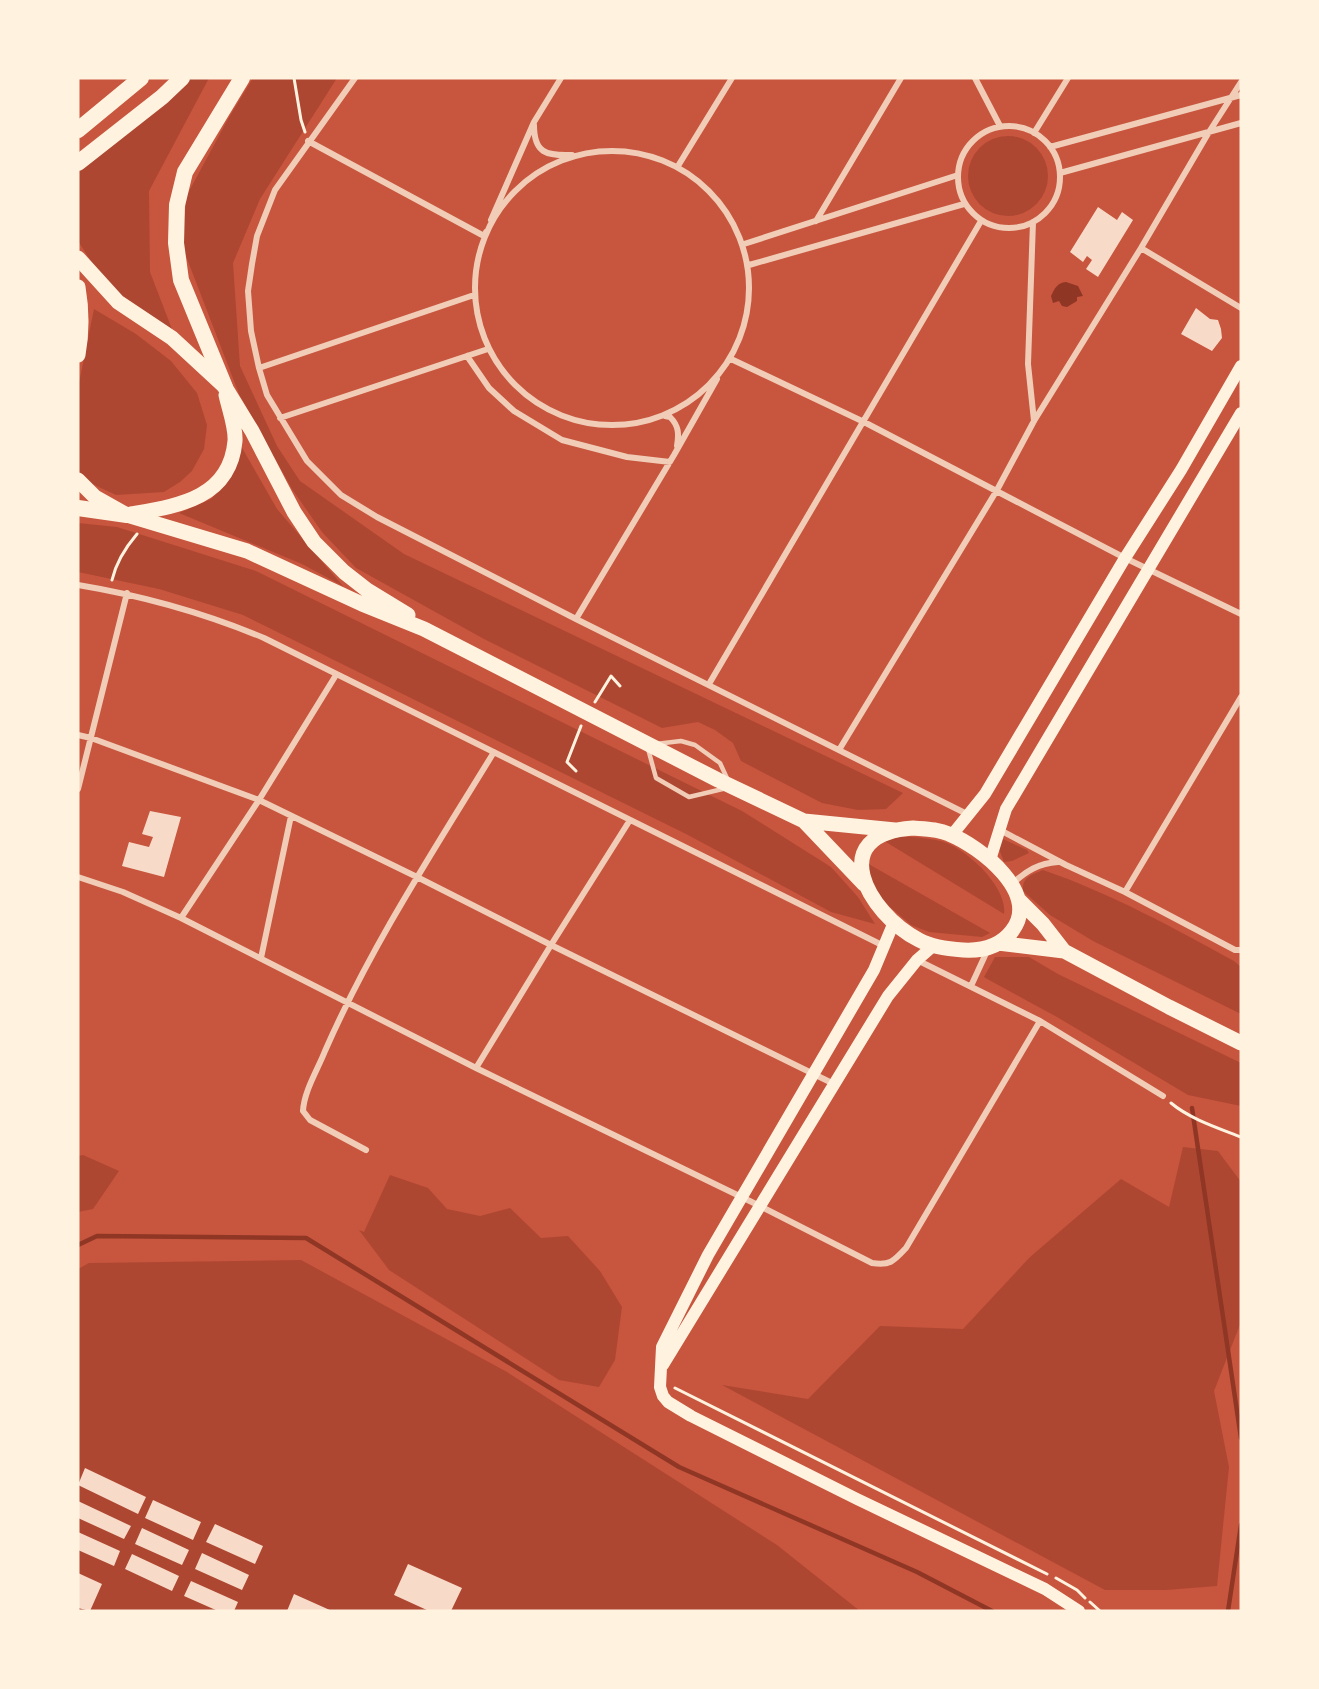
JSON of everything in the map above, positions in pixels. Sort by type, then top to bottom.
[{"type":"highway","points":[[78,130],[141,78]]},
{"type":"highway","points":[[78,163],[162,97],[182,78]]},
{"type":"highway","points":[[225,387],[181,280],[176,243],[177,205],[185,172],[242,78]]},
{"type":"highway","points":[[78,508],[127,515]]},
{"type":"main road","points":[[78,258],[118,302],[172,338],[225,387],[252,430],[294,512],[315,542],[359,584],[403,612],[424,629]]},
{"type":"main road","points":[[78,288],[81,300],[78,356]]},
{"type":"main road","points":[[952,835],[985,794],[1125,558],[1181,470],[1241,366]]},
{"type":"main road","points":[[127,515],[165,508],[198,498],[217,484],[230,464],[235,440],[225,387]]},
{"type":"main road","points":[[990,860],[1006,809],[1241,413]]},
{"type":"main road","points":[[78,480],[95,496],[127,515],[247,551],[362,604],[424,629],[730,787],[804,821],[895,830],[935,830],[967,842],[990,860],[1012,885],[1019,900],[1022,910],[1017,925],[1009,936],[993,945],[972,950],[933,945],[913,937],[894,922],[868,893],[861,868],[864,853],[874,839],[895,830]]},
{"type":"main road","points":[[804,821],[865,885]]},
{"type":"main road","points":[[1019,900],[1043,924],[1064,951]]},
{"type":"main road","points":[[894,922],[874,970],[708,1255],[678,1313],[662,1347],[660,1388],[663,1396],[675,1407],[857,1499],[1045,1589],[1079,1611]]},
{"type":"main road","points":[[661,1368],[888,996],[933,945]]},
{"type":"main road","points":[[993,945],[1064,951],[1241,1043]]},
{"type":"street","points":[[355,78],[275,190],[257,236],[248,291],[251,331],[267,395],[307,461],[341,495],[377,517],[969,815]]},
{"type":"street","points":[[561,78],[534,122],[484,236],[476,265],[474,295],[478,323],[488,349],[504,374],[524,395],[549,411],[577,422],[606,426],[636,424],[664,416],[719,375]]},
{"type":"street","points":[[678,166],[732,78]]},
{"type":"street","points":[[816,221],[901,78]]},
{"type":"street","points":[[975,78],[1000,126]]},
{"type":"street","points":[[1034,133],[1068,78]]},
{"type":"street","points":[[839,750],[997,490],[1034,421],[1142,249],[1209,132],[1241,82]]},
{"type":"street","points":[[1050,147],[1241,95]]},
{"type":"street","points":[[534,122],[535,142],[540,150],[546,153],[582,154],[610,150],[645,154],[678,166],[700,180],[733,220],[744,244],[749,265],[748,313],[731,359],[719,375],[576,619]]},
{"type":"street","points":[[1060,173],[1241,123]]},
{"type":"street","points":[[1000,126],[1022,128],[1034,133],[1050,147],[1057,160],[1060,173],[1055,200],[1047,211],[1033,222],[1014,228],[1002,228],[981,220],[964,204],[958,189],[958,175],[964,152],[978,137],[1000,126]]},
{"type":"street","points":[[309,141],[484,236]]},
{"type":"street","points":[[484,236],[514,191],[543,169],[582,154]]},
{"type":"street","points":[[744,244],[958,175]]},
{"type":"street","points":[[749,265],[964,204]]},
{"type":"street","points":[[709,684],[981,220]]},
{"type":"street","points":[[1033,222],[1028,364],[1034,421]]},
{"type":"street","points":[[1142,249],[1241,308]]},
{"type":"street","points":[[259,368],[474,295]]},
{"type":"street","points":[[280,418],[488,349]]},
{"type":"street","points":[[467,356],[489,388],[514,411],[562,440],[627,457],[670,462]]},
{"type":"street","points":[[731,359],[864,422],[1125,558],[1241,614]]},
{"type":"street","points":[[664,416],[670,417],[677,426],[678,438],[674,455]]},
{"type":"street","points":[[78,585],[127,593],[216,618],[264,638],[884,946]]},
{"type":"street","points":[[78,789],[127,593]]},
{"type":"street","points":[[182,918],[259,800],[336,675]]},
{"type":"street","points":[[1125,892],[1241,697]]},
{"type":"street","points":[[78,735],[259,800],[417,876],[551,945],[834,1084]]},
{"type":"street","points":[[366,1150],[310,1120],[303,1111],[307,1094],[347,1001],[417,876],[494,752]]},
{"type":"street","points":[[261,958],[291,816]]},
{"type":"street","points":[[476,1068],[630,820]]},
{"type":"street","points":[[999,830],[1238,950]]},
{"type":"street","points":[[1012,885],[1024,874],[1041,864],[1059,862]]},
{"type":"street","points":[[78,877],[123,892],[182,918],[476,1068],[872,1263],[885,1265],[896,1259],[906,1248],[1040,1021]]},
{"type":"street","points":[[971,986],[993,945]]},
{"type":"street","points":[[918,960],[1040,1021],[1163,1096]]},
{"type":"lane","points":[[681,741],[694,745],[720,762],[730,787],[689,797],[656,778],[647,745],[681,741]]},
{"type":"path","points":[[294,78],[301,120],[309,141]]},
{"type":"path","points":[[109,590],[117,565],[128,545],[148,521]]},
{"type":"path","points":[[576,771],[567,762],[586,713],[601,695],[611,676],[620,686]]},
{"type":"path","points":[[1177,1108],[1210,1125],[1241,1137]]},
{"type":"path","points":[[671,1386],[1024,1561],[1077,1590],[1100,1611]]},
{"type":"shaded area","points":[[186,78],[209,78],[149,191],[150,272],[175,337],[110,291],[78,241],[78,172]]},
{"type":"shaded area","points":[[253,78],[337,78],[260,199],[233,263],[240,366],[277,446],[300,481],[404,554],[903,793],[886,809],[858,810],[822,803],[741,761],[733,743],[715,730],[698,722],[662,728],[484,639],[356,568],[322,532],[292,489],[239,394],[181,243],[187,195]]},
{"type":"shaded area","points":[[1008,136],[1023,139],[1036,148],[1045,161],[1048,176],[1045,191],[1036,204],[1023,213],[1008,216],[993,213],[980,204],[971,191],[968,176],[971,161],[980,148],[993,139]]},
{"type":"shaded area","points":[[1066,282],[1078,286],[1083,296],[1077,297],[1077,301],[1067,307],[1062,306],[1059,301],[1053,303],[1051,296],[1058,285]]},
{"type":"shaded area","points":[[94,309],[136,334],[171,361],[197,393],[207,425],[204,449],[192,471],[164,492],[116,495],[88,482],[78,470],[78,388]]},
{"type":"shaded area","points":[[241,446],[277,509],[343,586],[302,564],[179,513],[211,499],[221,489]]},
{"type":"shaded area","points":[[78,523],[117,527],[256,571],[742,811],[831,867],[858,897],[875,924],[831,912],[688,835],[243,615],[159,589],[78,572]]},
{"type":"shaded area","points":[[889,835],[941,841],[962,851],[992,881],[1003,903],[1004,914],[881,839]]},
{"type":"shaded area","points":[[1003,839],[1029,853],[1004,862],[997,844]]},
{"type":"shaded area","points":[[865,862],[990,933],[982,937],[929,932],[911,925],[883,901],[868,880]]},
{"type":"shaded area","points":[[1043,870],[1117,900],[1234,961],[1241,967],[1241,1014],[1093,941],[1050,915],[1023,891],[1026,880]]},
{"type":"shaded area","points":[[995,957],[1029,957],[1058,974],[1241,1063],[1241,1106],[1188,1095],[1057,1017],[984,977]]},
{"type":"shaded area","points":[[1183,1147],[1218,1151],[1241,1182],[1241,1322],[1214,1391],[1229,1467],[1217,1586],[1166,1590],[1105,1590],[722,1385],[808,1399],[880,1326],[963,1329],[1030,1257],[1121,1179],[1169,1207]]},
{"type":"shaded area","points":[[83,1155],[119,1171],[93,1209],[78,1212],[78,1156]]},
{"type":"shaded area","points":[[390,1175],[428,1188],[447,1209],[480,1216],[510,1208],[541,1238],[568,1236],[600,1271],[622,1307],[615,1360],[599,1387],[559,1380],[389,1270],[359,1230],[364,1232]]},
{"type":"shaded area","points":[[301,1260],[507,1372],[777,1545],[860,1611],[78,1611],[78,1269],[89,1263]]},
{"type":"building","points":[[1098,207],[1117,220],[1122,212],[1133,220],[1098,277],[1086,269],[1092,260],[1087,256],[1083,262],[1070,252]]},
{"type":"building","points":[[1196,308],[1210,319],[1218,320],[1222,338],[1212,351],[1181,334]]},
{"type":"building","points":[[150,811],[181,817],[164,877],[122,866],[129,842],[149,847],[153,837],[142,834]]},
{"type":"building","points":[[85,1468],[146,1497],[138,1514],[78,1485]]},
{"type":"building","points":[[153,1500],[201,1522],[193,1540],[145,1518]]},
{"type":"building","points":[[78,1501],[131,1526],[124,1539],[78,1518]]},
{"type":"building","points":[[215,1524],[263,1546],[255,1564],[206,1542]]},
{"type":"building","points":[[142,1528],[189,1550],[182,1565],[135,1544]]},
{"type":"building","points":[[78,1532],[120,1551],[114,1566],[78,1550]]},
{"type":"building","points":[[202,1553],[249,1575],[242,1590],[195,1569]]},
{"type":"building","points":[[132,1554],[179,1576],[172,1591],[125,1569]]},
{"type":"building","points":[[408,1564],[462,1588],[451,1611],[429,1611],[394,1595]]},
{"type":"building","points":[[78,1573],[102,1584],[90,1611],[78,1608]]},
{"type":"building","points":[[191,1581],[238,1602],[234,1611],[218,1611],[184,1596]]},
{"type":"building","points":[[294,1594],[332,1611],[287,1611]]},
{"type":"waterway","points":[[1192,1108],[1241,1438]]},
{"type":"waterway","points":[[78,1245],[97,1236],[306,1238],[679,1467],[917,1572],[992,1611]]},
{"type":"waterway","points":[[1228,1611],[1241,1525]]}]
